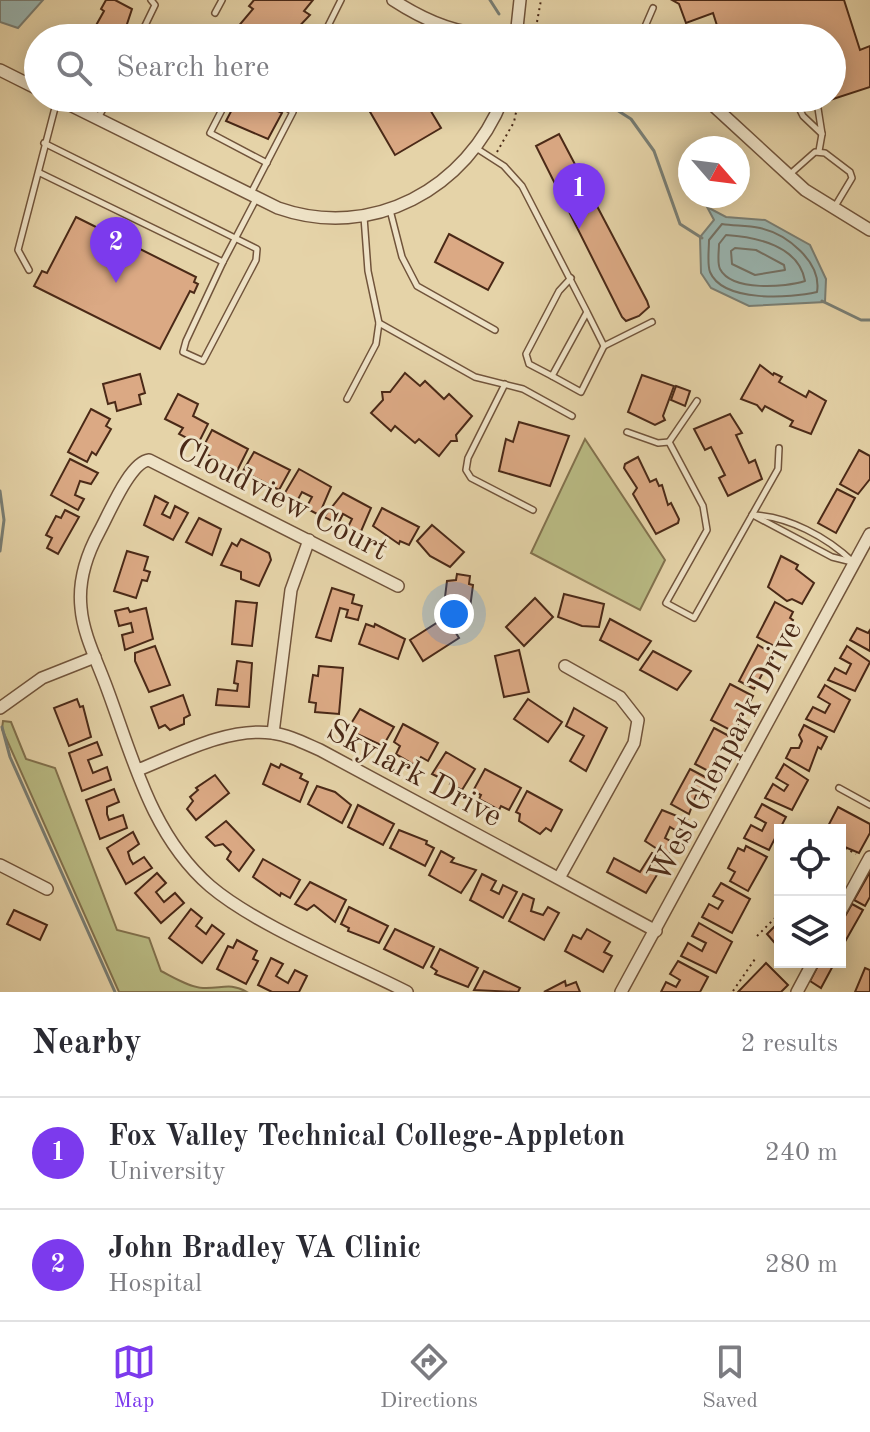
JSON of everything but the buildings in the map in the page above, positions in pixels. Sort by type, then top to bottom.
[{"type":"street","points":[[393,0],[444,24]]},
{"type":"street","points":[[518,24],[520,0]]},
{"type":"street","points":[[0,70],[24,82]]},
{"type":"street","points":[[83,112],[253,197],[305,217],[364,217],[390,209],[435,188],[476,148],[495,112]]},
{"type":"street","points":[[720,112],[788,176],[833,209],[870,230]]},
{"type":"street","name":"Cloudview Court","points":[[95,657],[81,610],[85,566],[131,474],[144,461],[155,461],[398,586]]},
{"type":"street","name":"West Glenpark Drive","points":[[621,992],[870,534]]},
{"type":"street","points":[[273,733],[291,590],[309,540]]},
{"type":"street","points":[[0,708],[16,693],[42,678],[95,657],[138,770],[171,842],[213,888],[252,914],[407,992]]},
{"type":"street","points":[[559,878],[634,743],[638,720],[620,697],[565,666]]},
{"type":"street","name":"Skylark Drive","points":[[138,770],[235,735],[273,733],[320,750],[656,931]]},
{"type":"street","points":[[846,901],[870,857]]},
{"type":"street","points":[[0,865],[47,889]]},
{"type":"street","points":[[797,992],[810,968]]},
{"type":"lane","points":[[146,24],[155,5],[151,0]]},
{"type":"lane","points":[[215,13],[222,0]]},
{"type":"lane","points":[[329,24],[341,0]]},
{"type":"lane","points":[[646,24],[653,8]]},
{"type":"lane","points":[[29,270],[18,250],[40,173],[52,112]]},
{"type":"lane","points":[[97,119],[101,112]]},
{"type":"lane","points":[[221,112],[210,133],[267,163]]},
{"type":"lane","points":[[44,143],[237,238],[257,249],[256,260],[203,361],[183,352],[186,341],[237,238],[267,163],[293,112]]},
{"type":"lane","points":[[801,112],[822,134]]},
{"type":"lane","points":[[788,176],[819,151],[822,134],[819,112]]},
{"type":"lane","points":[[476,148],[492,158],[522,186],[604,346]]},
{"type":"lane","points":[[819,151],[850,172],[852,178],[833,209]]},
{"type":"lane","points":[[40,173],[223,262]]},
{"type":"lane","points":[[390,209],[402,257],[417,286],[495,330]]},
{"type":"lane","points":[[347,399],[376,344],[379,323],[368,271],[364,217]]},
{"type":"lane","points":[[571,278],[559,291],[525,359],[581,392],[604,346],[652,322]]},
{"type":"lane","points":[[552,376],[587,312]]},
{"type":"lane","points":[[379,323],[475,377],[523,389],[572,416]]},
{"type":"lane","points":[[505,384],[468,458],[466,470],[471,478],[533,510]]},
{"type":"lane","points":[[669,442],[697,401]]},
{"type":"lane","points":[[627,432],[658,443],[669,442]]},
{"type":"lane","points":[[669,442],[703,506],[707,530],[666,603],[694,618],[778,469],[779,448]]},
{"type":"lane","points":[[752,515],[832,557],[855,563]]},
{"type":"lane","points":[[752,515],[776,515],[838,548],[855,563]]},
{"type":"lane","points":[[839,788],[870,805]]},
{"type":"path","points":[[536,24],[541,0]]},
{"type":"path","points":[[492,158],[511,130],[516,112]]},
{"type":"path","points":[[846,848],[856,854]]},
{"type":"path","points":[[757,936],[774,919]]},
{"type":"path","points":[[733,991],[755,959]]},
{"type":"green space","points":[[585,439],[665,560],[640,610],[531,553]]},
{"type":"green space","points":[[3,721],[11,722],[26,759],[55,768],[117,930],[149,938],[161,971],[181,981],[198,987],[230,987],[247,992],[119,992],[2,729]]},
{"type":"water","points":[[0,0],[43,0],[18,28],[0,22]]},
{"type":"water","points":[[708,208],[726,217],[765,220],[810,245],[826,279],[825,302],[749,306],[711,288],[701,273],[700,237],[714,220]]},
{"type":"waterway","points":[[490,0],[499,14]]},
{"type":"waterway","points":[[620,112],[631,119],[654,151],[680,224],[702,238]]},
{"type":"waterway","points":[[822,301],[861,320],[870,320]]},
{"type":"waterway","points":[[0,491],[4,520],[0,551]]},
{"type":"waterway","points":[[2,727],[10,757],[115,992]]},
{"type":"place","name":"Fox Valley Technical College-Appleton","points":[[579,229]]},
{"type":"place","name":"John Bradley VA Clinic","points":[[116,283]]}]
